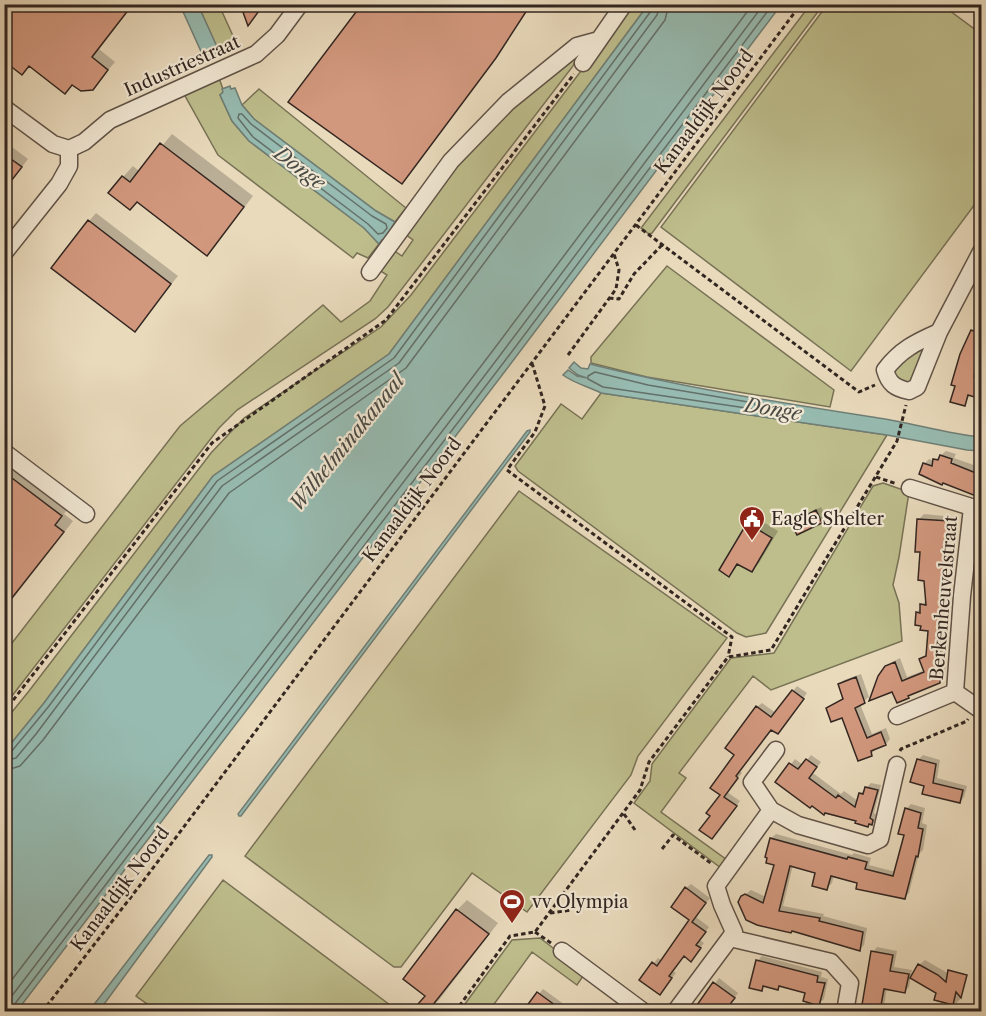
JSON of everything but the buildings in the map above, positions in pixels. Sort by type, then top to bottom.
[{"type":"street","name":"Industriestraat","points":[[69,149],[84,142],[110,120],[256,54],[277,35],[300,4]]},
{"type":"street","points":[[583,63],[624,4]]},
{"type":"street","points":[[370,272],[451,161],[508,102],[577,46],[598,40]]},
{"type":"street","points":[[4,108],[52,144],[69,149],[69,166],[59,184],[4,254]]},
{"type":"street","points":[[939,332],[913,344],[895,357],[885,370],[888,380],[896,388],[909,391],[916,387],[939,332],[981,250]]},
{"type":"street","points":[[4,452],[86,514]]},
{"type":"street","name":"Berkenheuvelstraat","points":[[910,488],[977,509],[962,596],[955,692]]},
{"type":"street","name":"Berkenheuvelstraat","points":[[955,692],[977,709]]},
{"type":"street","name":"Berkenheuvelstraat","points":[[897,716],[955,692]]},
{"type":"street","points":[[776,750],[752,782],[771,810],[798,825],[868,845],[880,839],[897,765]]},
{"type":"street","points":[[675,1011],[734,932],[716,886],[771,810]]},
{"type":"street","points":[[730,938],[831,962],[850,983],[846,1006]]},
{"type":"street","points":[[562,951],[644,1011]]},
{"type":"path","name":"Kanaaldijk Noord","points":[[42,1011],[141,885],[801,4]]},
{"type":"path","points":[[4,712],[213,443],[386,320],[583,63]]},
{"type":"path","points":[[636,225],[859,392],[888,380]]},
{"type":"path","points":[[609,298],[619,299],[634,274],[662,245]]},
{"type":"path","points":[[568,355],[616,289],[619,270],[614,254]]},
{"type":"path","points":[[455,1011],[510,936],[535,932],[640,790],[649,762],[728,657],[732,637],[507,470],[535,432],[545,406],[532,363]]},
{"type":"path","points":[[728,657],[771,650],[897,441],[903,415]]},
{"type":"path","points":[[876,477],[910,488]]},
{"type":"path","points":[[897,765],[900,749],[967,721],[977,709]]},
{"type":"path","points":[[623,813],[635,830]]},
{"type":"path","points":[[662,849],[674,835],[724,874]]},
{"type":"path","points":[[549,913],[572,910]]},
{"type":"shaded area","points":[[198,5],[219,5],[238,47],[217,56],[215,54],[219,52]]},
{"type":"shaded area","points":[[631,5],[648,5],[389,354],[213,476],[44,703],[5,751],[5,718],[29,691],[211,453],[244,418],[381,327],[411,295]]},
{"type":"shaded area","points":[[810,5],[823,5],[649,234],[641,228]]},
{"type":"shaded area","points":[[827,5],[942,5],[981,34],[981,196],[851,371],[661,227]]},
{"type":"shaded area","points":[[572,59],[575,61],[573,66],[388,307],[375,319],[237,410],[219,428],[5,705],[5,652],[180,426],[323,305],[341,322],[370,301],[387,275],[379,270],[393,250],[402,256],[413,240],[405,234],[464,155],[489,126]]},
{"type":"shaded area","points":[[219,78],[224,92],[220,95],[232,121],[249,141],[364,228],[379,244],[368,258],[357,253],[353,258],[218,155],[184,94]]},
{"type":"shaded area","points":[[259,89],[406,208],[395,222],[376,211],[254,119],[242,105]]},
{"type":"shaded area","points":[[667,266],[834,390],[830,407],[647,377],[591,363],[591,357]]},
{"type":"shaded area","points":[[929,342],[914,379],[909,383],[897,383],[891,372],[893,367]]},
{"type":"shaded area","points":[[601,393],[887,435],[766,633],[746,637],[737,633],[518,471],[515,466],[561,404],[582,419]]},
{"type":"shaded area","points":[[883,483],[909,492],[893,585],[899,603],[902,641],[771,690],[753,676],[679,773],[686,778],[661,812],[727,860],[721,868],[634,803],[650,781],[652,764],[731,658],[774,653],[873,486]]},
{"type":"shaded area","points":[[519,491],[727,638],[638,756],[631,775],[527,912],[472,873],[401,967],[394,967],[245,856]]},
{"type":"shaded area","points":[[223,880],[398,1011],[157,1011],[136,996]]},
{"type":"shaded area","points":[[540,938],[570,961],[583,976],[577,985],[532,952],[489,1011],[459,1012],[512,940]]},
{"type":"water","points":[[180,5],[198,5],[219,51],[215,54],[217,56],[209,60],[208,57],[204,58]]},
{"type":"water","name":"Wilhelminakanaal","points":[[648,5],[781,5],[17,1011],[5,1011],[5,751],[44,703],[213,476],[389,354]]},
{"type":"water","name":"Donge","points":[[230,86],[231,89],[235,88],[242,105],[254,119],[376,211],[395,222],[392,227],[395,229],[385,241],[382,240],[379,244],[364,228],[249,141],[232,121],[220,95],[223,92],[222,89]]},
{"type":"water","name":"Donge","points":[[574,362],[581,368],[588,369],[590,364],[697,388],[981,437],[981,451],[601,393],[563,375],[568,370],[577,376],[587,378],[569,368]]},
{"type":"water","points":[[530,430],[241,816],[239,816],[238,814]]},
{"type":"water","points":[[209,855],[212,857],[99,1011],[89,1011]]},
{"type":"place","name":"Eagle Shelter","points":[[752,542]]},
{"type":"place","name":"vv Olympia","points":[[512,925]]}]
